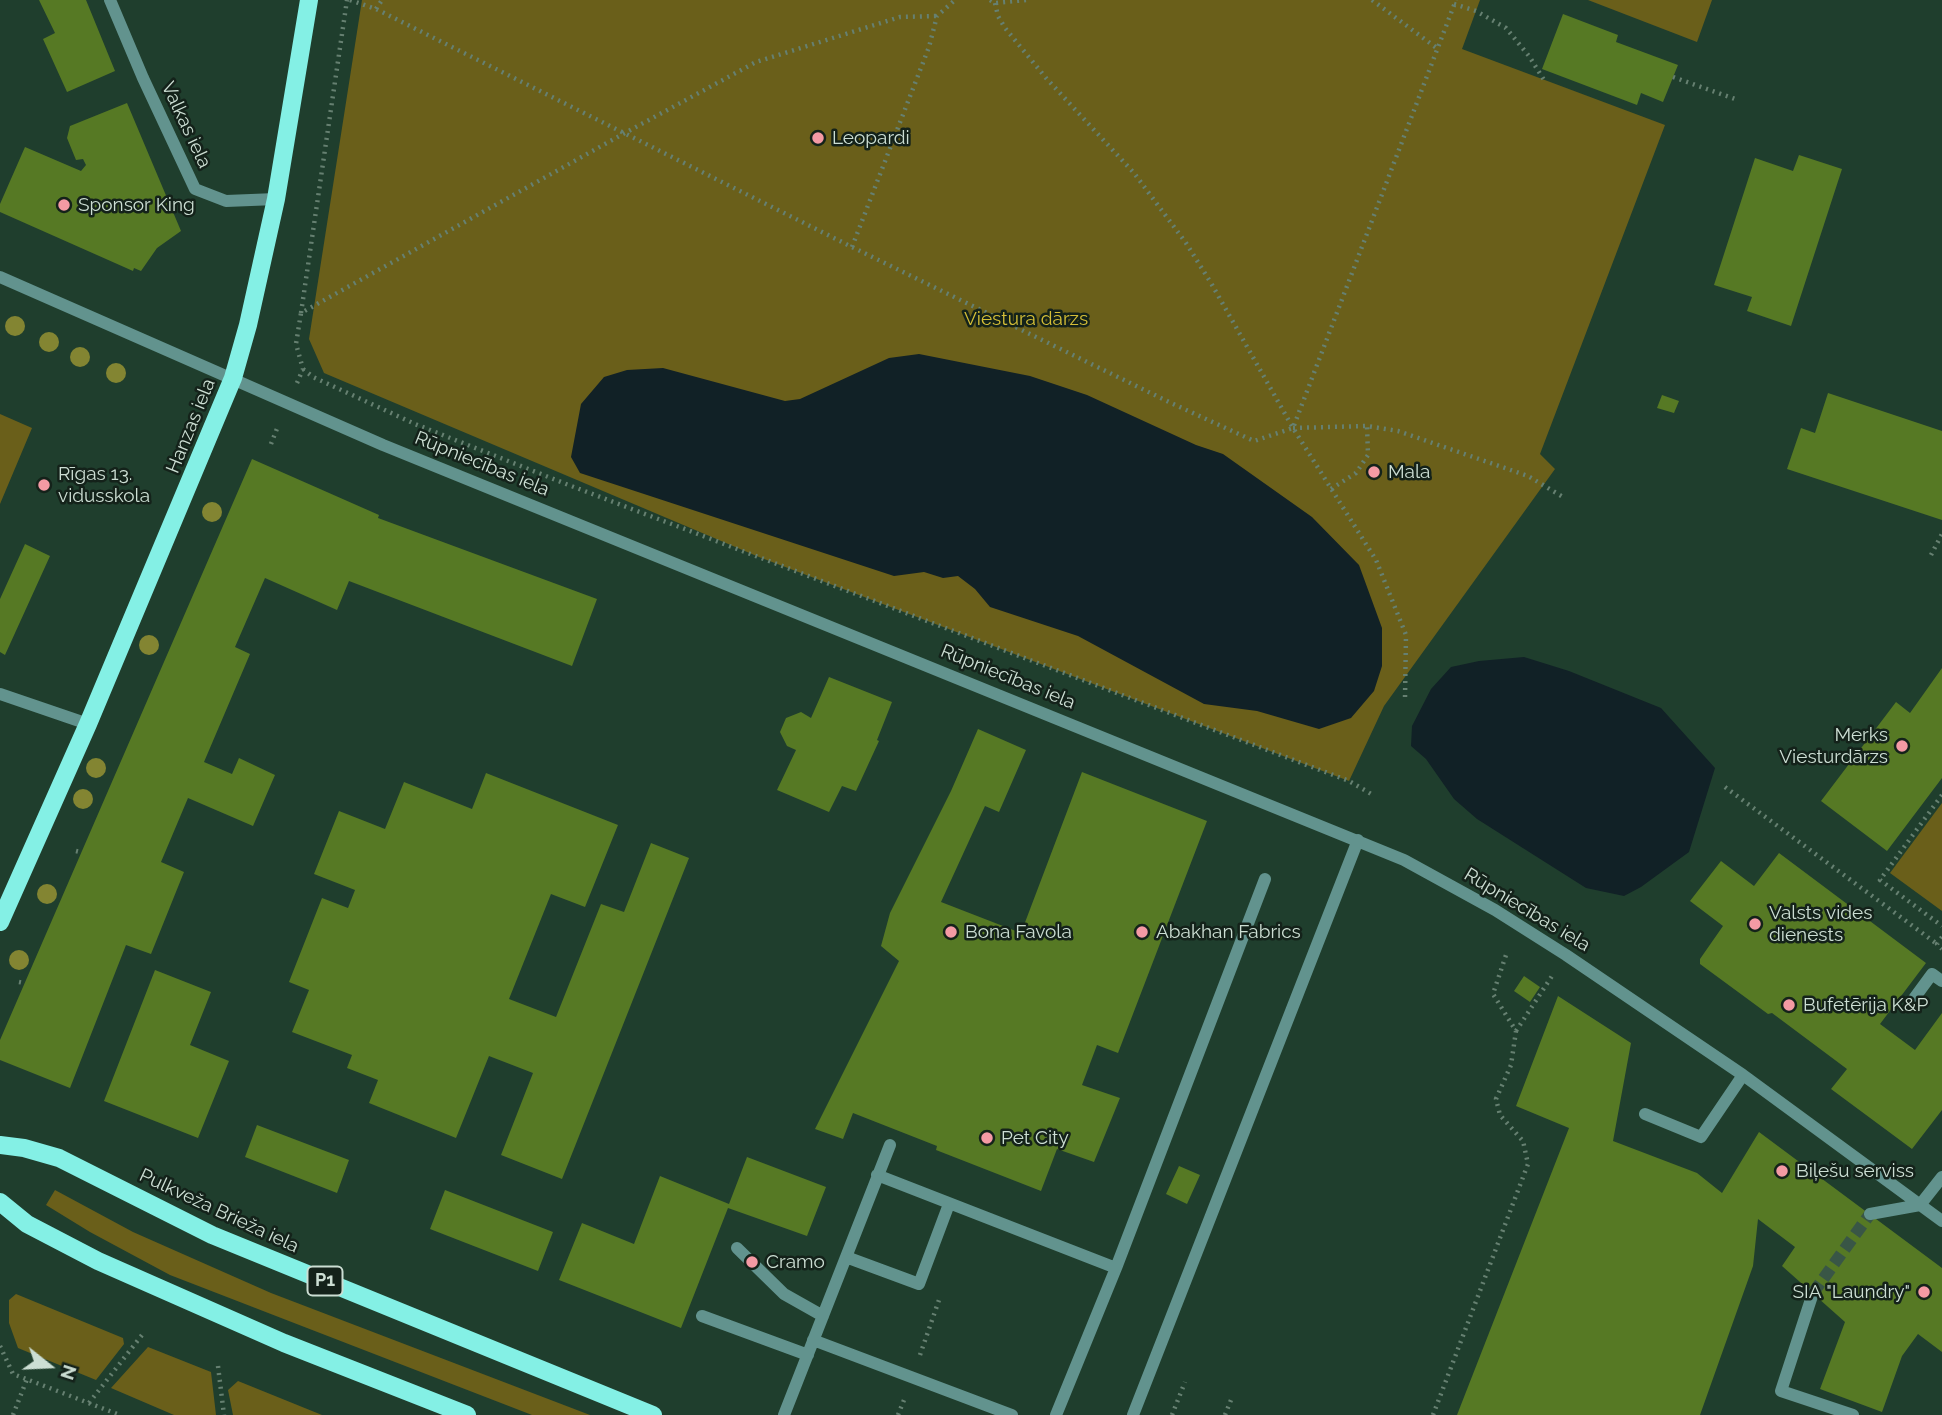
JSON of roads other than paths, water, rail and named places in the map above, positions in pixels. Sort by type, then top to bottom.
[{"type":"main road","name":"Hanzas iela","points":[[0,922],[88,724],[233,378],[248,325],[276,199],[309,0]]},
{"type":"main road","name":"Pulkveža Brieža iela","points":[[0,1145],[59,1158],[212,1235],[653,1415]]},
{"type":"main road","points":[[0,1202],[27,1224],[98,1261],[284,1343],[467,1415]]},
{"type":"street","name":"Valkas iela","points":[[110,0],[195,189],[226,201],[276,199]]},
{"type":"street","name":"Rūpniecības iela","points":[[0,277],[383,445],[1404,860],[1495,910],[1566,955],[1743,1075],[1942,1221]]},
{"type":"street","points":[[0,694],[88,724]]},
{"type":"street","points":[[1133,1415],[1358,840]]},
{"type":"street","points":[[1056,1415],[1116,1268],[1265,880]]},
{"type":"street","points":[[1910,1004],[1932,974],[1942,981]]},
{"type":"street","points":[[1645,1114],[1701,1137],[1743,1075]]},
{"type":"street","points":[[784,1415],[890,1144]]},
{"type":"street","points":[[877,1175],[1116,1268]]},
{"type":"street","points":[[1870,1214],[1920,1205],[1942,1177]]},
{"type":"street","points":[[846,1256],[919,1284],[949,1204]]},
{"type":"street","points":[[737,1248],[784,1294],[823,1316]]},
{"type":"street","points":[[1812,1293],[1782,1391],[1853,1415]]},
{"type":"street","points":[[702,1316],[808,1354]]},
{"type":"street","points":[[813,1340],[1012,1415]]},
{"type":"tunnel","points":[[1813,1293],[1870,1214]]},
{"type":"place","name":"Leopardi","points":[[818,138]]},
{"type":"place","name":"Sponsor King","points":[[64,205]]},
{"type":"place","name":"Mala","points":[[1374,472]]},
{"type":"place","name":"Rīgas 13. vidusskola","points":[[44,485]]},
{"type":"place","name":"Merks Viesturdārzs","points":[[1902,746]]},
{"type":"place","name":"Valsts vides dienests","points":[[1755,924]]},
{"type":"place","name":"Bona Favola","points":[[951,932]]},
{"type":"place","name":"Abakhan Fabrics","points":[[1142,932]]},
{"type":"place","name":"Bufetērija K&P","points":[[1789,1005]]},
{"type":"place","name":"Pet City","points":[[987,1138]]},
{"type":"place","name":"Biļešu serviss","points":[[1782,1171]]},
{"type":"place","name":"Cramo","points":[[752,1262]]},
{"type":"place","name":"SIA \"Laundry\"","points":[[1924,1292]]},
{"type":"park label","name":"Viestura dārzs","points":[[1026,319]]}]
